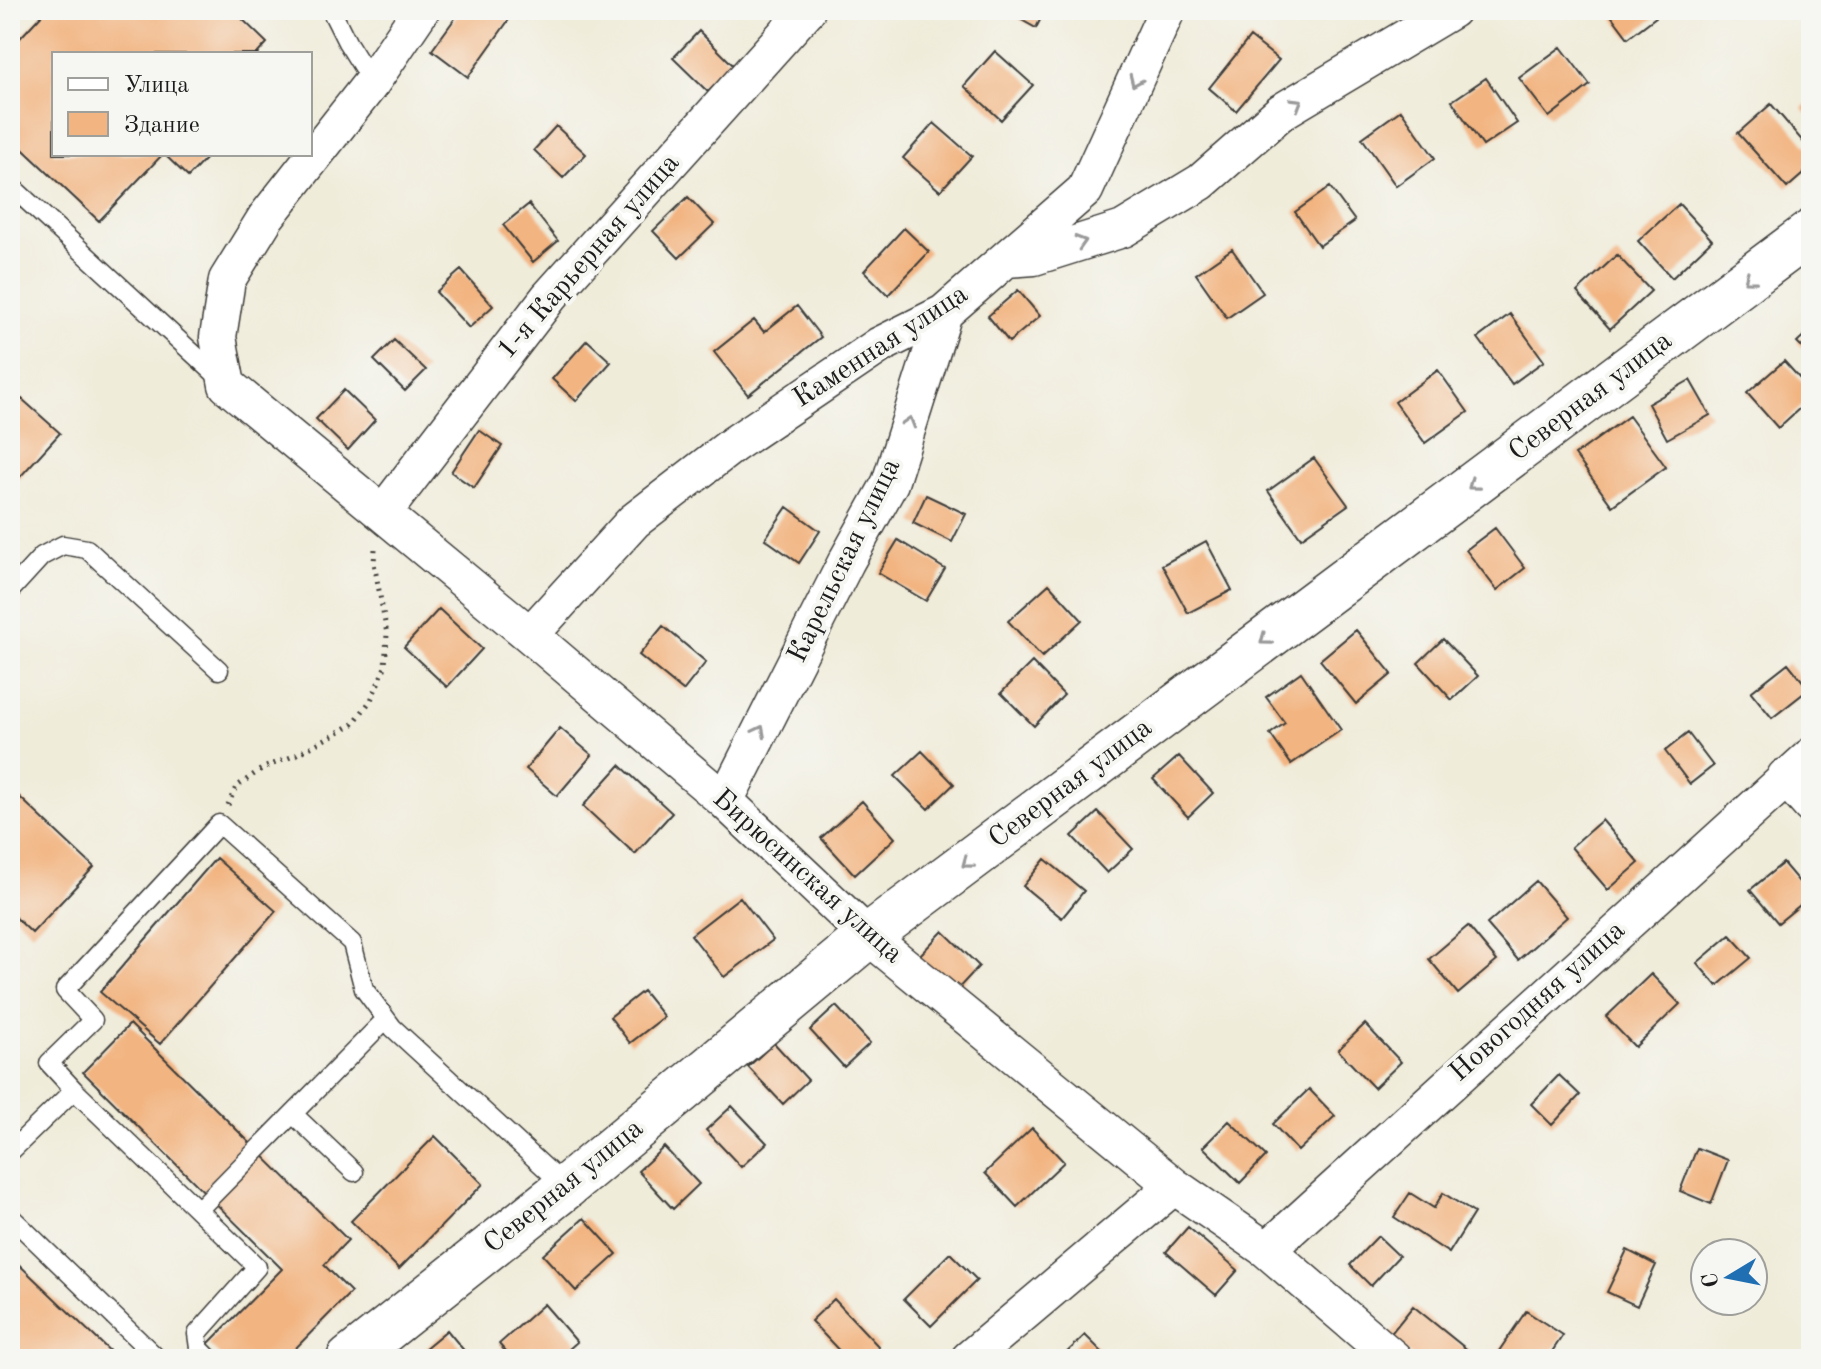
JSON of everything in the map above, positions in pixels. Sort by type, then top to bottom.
[{"type":"main road","name":"Северная улица","points":[[349,1359],[566,1187],[868,936],[1811,232]]},
{"type":"street","points":[[227,385],[218,337],[227,280],[266,217],[372,82],[421,10]]},
{"type":"street","name":"1-я Карьерная улица","points":[[383,513],[549,297],[807,10]]},
{"type":"street","name":"Каменная улица","points":[[530,635],[634,521],[734,444],[880,345],[944,313],[1085,190],[1167,10]]},
{"type":"street","points":[[1005,259],[1034,257],[1123,229],[1201,182],[1281,112],[1452,10]]},
{"type":"street","name":"Карельская улица","points":[[725,801],[846,562],[890,483],[944,313]]},
{"type":"street","name":"Бирюсинская улица","points":[[227,385],[725,801],[868,936],[1174,1186],[1267,1250],[1394,1359]]},
{"type":"street","points":[[1798,766],[1811,806]]},
{"type":"street","name":"Новогодняя улица","points":[[1267,1250],[1798,766]]},
{"type":"street","points":[[969,1359],[1174,1186]]},
{"type":"lane","points":[[331,10],[372,82]]},
{"type":"lane","points":[[10,185],[227,385]]},
{"type":"lane","points":[[10,591],[42,556],[63,545],[87,549],[219,670]]},
{"type":"lane","points":[[210,1359],[199,1348],[197,1334],[257,1267],[49,1063],[93,1020],[65,990],[219,824],[352,943],[364,989],[386,1019],[566,1187]]},
{"type":"lane","points":[[198,1210],[386,1019]]},
{"type":"lane","points":[[10,1152],[74,1090]]},
{"type":"lane","points":[[293,1114],[354,1172]]},
{"type":"lane","points":[[10,1216],[158,1359]]},
{"type":"path","points":[[219,824],[236,787],[263,768],[296,755],[353,724],[371,700],[385,667],[387,634],[374,563],[376,538],[383,513]]},
{"type":"building","points":[[46,10],[233,10],[267,43],[259,52],[52,52],[52,156],[161,156],[99,221],[10,137],[10,49]]},
{"type":"building","points":[[461,10],[508,10],[513,14],[468,77],[432,50]]},
{"type":"building","points":[[1011,10],[1045,10],[1036,28],[1009,13]]},
{"type":"building","points":[[1607,10],[1665,10],[1628,38]]},
{"type":"building","points":[[699,31],[734,66],[708,92],[673,58]]},
{"type":"building","points":[[1250,37],[1279,60],[1236,111],[1209,88]]},
{"type":"building","points":[[1561,47],[1590,85],[1549,117],[1519,78]]},
{"type":"building","points":[[995,51],[1033,85],[1001,120],[964,86]]},
{"type":"building","points":[[1486,78],[1517,123],[1483,146],[1452,101]]},
{"type":"building","points":[[1811,100],[1811,118],[1802,108]]},
{"type":"building","points":[[1771,104],[1811,151],[1811,167],[1787,188],[1738,133]]},
{"type":"building","points":[[1401,110],[1435,158],[1396,186],[1362,138]]},
{"type":"building","points":[[934,123],[972,156],[940,191],[903,158]]},
{"type":"building","points":[[556,126],[586,154],[563,178],[534,150]]},
{"type":"building","points":[[166,156],[208,156],[188,177]]},
{"type":"building","points":[[1330,187],[1355,221],[1319,246],[1295,212]]},
{"type":"building","points":[[688,197],[714,224],[679,258],[653,231]]},
{"type":"building","points":[[529,204],[558,241],[533,262],[503,225]]},
{"type":"building","points":[[1679,204],[1712,240],[1672,278],[1638,241]]},
{"type":"building","points":[[904,228],[929,252],[888,295],[864,271]]},
{"type":"building","points":[[1232,249],[1263,293],[1227,318],[1196,274]]},
{"type":"building","points":[[1617,255],[1651,291],[1610,329],[1577,292]]},
{"type":"building","points":[[461,270],[493,306],[469,328],[436,292]]},
{"type":"building","points":[[1018,290],[1040,316],[1009,342],[988,316]]},
{"type":"building","points":[[797,306],[821,337],[748,395],[714,352],[754,320],[764,332]]},
{"type":"building","points":[[1510,314],[1544,361],[1512,384],[1478,338]]},
{"type":"building","points":[[1811,329],[1811,356],[1797,342]]},
{"type":"building","points":[[394,340],[426,370],[405,391],[374,360]]},
{"type":"building","points":[[587,340],[611,362],[576,401],[552,379]]},
{"type":"building","points":[[1784,361],[1811,391],[1811,398],[1778,428],[1747,393]]},
{"type":"building","points":[[1438,370],[1468,412],[1425,443],[1395,402]]},
{"type":"building","points":[[1690,380],[1710,415],[1667,439],[1648,404]]},
{"type":"building","points":[[344,390],[375,420],[348,450],[316,419]]},
{"type":"building","points":[[22,399],[60,433],[10,488],[10,412]]},
{"type":"building","points":[[1629,416],[1666,467],[1612,506],[1575,455]]},
{"type":"building","points":[[479,430],[502,446],[474,488],[451,472]]},
{"type":"building","points":[[1314,458],[1348,505],[1301,538],[1268,491]]},
{"type":"building","points":[[926,495],[966,514],[952,542],[913,523]]},
{"type":"building","points":[[787,507],[820,531],[799,563],[765,539]]},
{"type":"building","points":[[1495,528],[1525,568],[1497,590],[1466,550]]},
{"type":"building","points":[[898,540],[945,569],[926,601],[878,573]]},
{"type":"building","points":[[1206,541],[1232,590],[1188,613],[1162,565]]},
{"type":"building","points":[[1049,584],[1082,620],[1042,657],[1008,621]]},
{"type":"building","points":[[439,609],[482,649],[447,687],[404,647]]},
{"type":"building","points":[[663,626],[706,662],[683,691],[639,655]]},
{"type":"building","points":[[1356,630],[1392,674],[1356,704],[1320,660]]},
{"type":"building","points":[[1443,639],[1478,676],[1452,700],[1418,663]]},
{"type":"building","points":[[1032,662],[1064,695],[1034,726],[1001,693]]},
{"type":"building","points":[[1788,663],[1809,689],[1772,718],[1751,692]]},
{"type":"building","points":[[1301,672],[1341,730],[1291,764],[1270,734],[1285,723],[1266,697]]},
{"type":"building","points":[[560,728],[592,755],[557,796],[526,769]]},
{"type":"building","points":[[1688,733],[1713,766],[1690,784],[1665,751]]},
{"type":"building","points":[[922,751],[954,784],[928,809],[895,776]]},
{"type":"building","points":[[1179,756],[1213,793],[1188,817],[1153,779]]},
{"type":"building","points":[[620,765],[672,813],[635,854],[583,806]]},
{"type":"building","points":[[10,788],[94,867],[32,933],[10,912]]},
{"type":"building","points":[[862,801],[895,838],[855,875],[821,838]]},
{"type":"building","points":[[1098,812],[1133,849],[1107,873],[1072,836]]},
{"type":"building","points":[[1602,820],[1639,863],[1608,890],[1571,847]]},
{"type":"building","points":[[216,858],[276,911],[160,1044],[100,992]]},
{"type":"building","points":[[1045,859],[1084,891],[1062,918],[1023,886]]},
{"type":"building","points":[[1783,863],[1811,896],[1778,923],[1750,890]]},
{"type":"building","points":[[1536,881],[1567,917],[1518,960],[1487,924]]},
{"type":"building","points":[[740,897],[773,940],[724,977],[691,935]]},
{"type":"building","points":[[1468,926],[1497,961],[1458,994],[1429,959]]},
{"type":"building","points":[[943,931],[979,966],[955,992],[918,957]]},
{"type":"building","points":[[1730,935],[1751,958],[1717,986],[1697,963]]},
{"type":"building","points":[[1651,974],[1680,1004],[1635,1047],[1606,1017]]},
{"type":"building","points":[[643,991],[664,1017],[630,1043],[610,1017]]},
{"type":"building","points":[[836,1006],[870,1043],[844,1067],[810,1030]]},
{"type":"building","points":[[130,1024],[348,1240],[324,1265],[351,1292],[285,1359],[223,1359],[208,1344],[282,1269],[83,1072]]},
{"type":"building","points":[[1365,1024],[1401,1062],[1374,1088],[1338,1050]]},
{"type":"building","points":[[774,1043],[808,1080],[783,1104],[748,1067]]},
{"type":"building","points":[[1559,1075],[1580,1095],[1552,1125],[1531,1104]]},
{"type":"building","points":[[1309,1089],[1335,1116],[1298,1151],[1273,1124]]},
{"type":"building","points":[[732,1106],[767,1143],[741,1167],[706,1130]]},
{"type":"building","points":[[1229,1121],[1266,1156],[1240,1183],[1203,1147]]},
{"type":"building","points":[[1032,1128],[1064,1162],[1017,1207],[985,1173]]},
{"type":"building","points":[[435,1136],[483,1184],[399,1269],[351,1221]]},
{"type":"building","points":[[664,1147],[699,1184],[673,1209],[638,1171]]},
{"type":"building","points":[[1697,1148],[1728,1160],[1711,1204],[1680,1191]]},
{"type":"building","points":[[1410,1193],[1434,1208],[1443,1193],[1474,1213],[1449,1253],[1394,1217]]},
{"type":"building","points":[[584,1218],[617,1254],[576,1291],[543,1255]]},
{"type":"building","points":[[1188,1227],[1238,1270],[1216,1295],[1166,1252]]},
{"type":"building","points":[[1378,1236],[1399,1256],[1371,1286],[1350,1265]]},
{"type":"building","points":[[1627,1250],[1656,1265],[1637,1306],[1607,1292]]},
{"type":"building","points":[[950,1253],[977,1280],[931,1326],[904,1299]]},
{"type":"building","points":[[10,1256],[118,1359],[27,1359],[10,1343]]},
{"type":"building","points":[[834,1299],[879,1347],[867,1359],[847,1359],[811,1321]]},
{"type":"building","points":[[544,1304],[577,1342],[558,1359],[512,1359],[499,1344]]},
{"type":"building","points":[[1413,1306],[1470,1352],[1465,1359],[1416,1359],[1388,1337]]},
{"type":"building","points":[[1526,1311],[1563,1335],[1547,1359],[1512,1359],[1499,1351]]},
{"type":"building","points":[[447,1330],[471,1359],[412,1359]]},
{"type":"building","points":[[1085,1335],[1109,1359],[1060,1359]]}]
